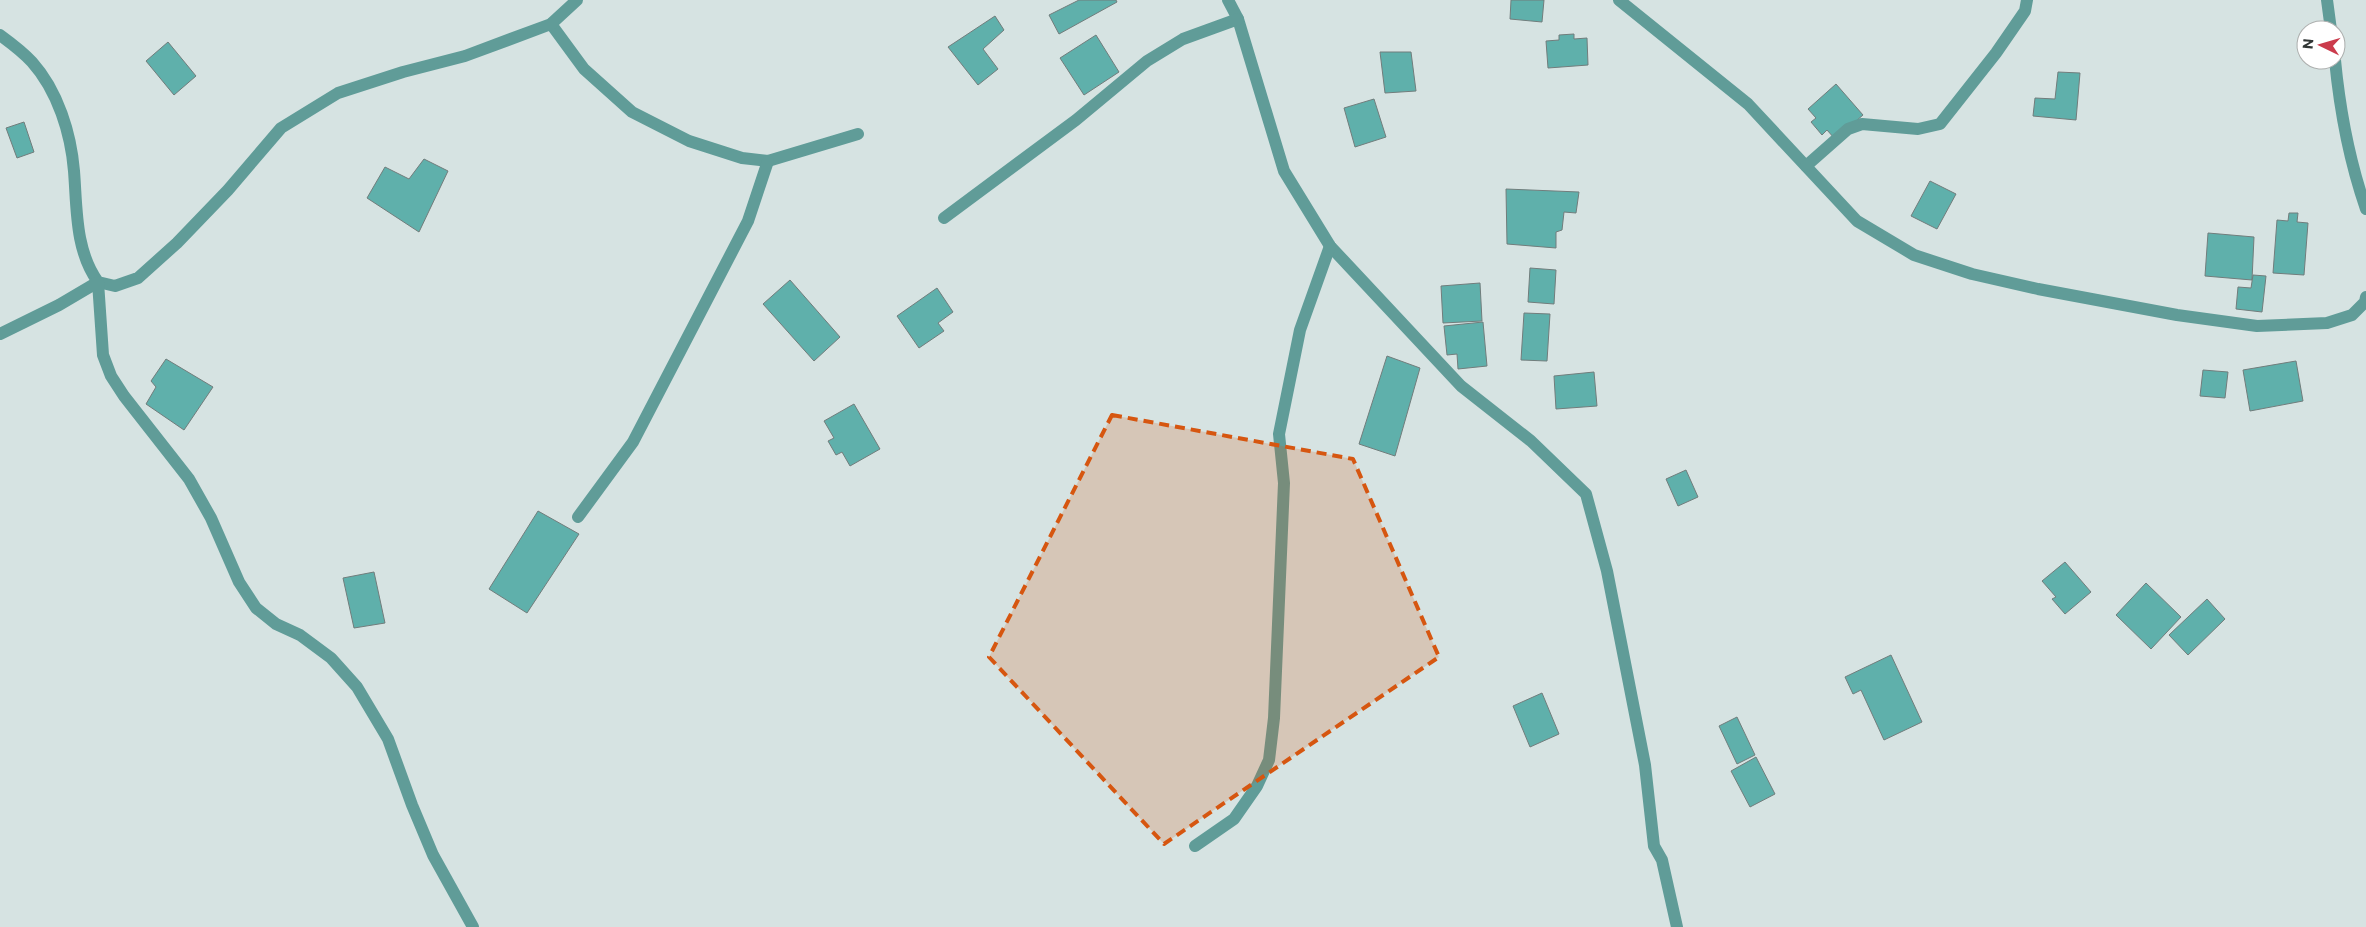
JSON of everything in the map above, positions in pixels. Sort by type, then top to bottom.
[{"type":"street","points":[[0,334],[59,305],[98,282],[115,286],[138,278],[178,243],[222,197],[281,128],[338,93],[403,72],[466,56],[551,24],[577,0]]},
{"type":"street","points":[[1228,0],[1238,19],[1284,171],[1330,246],[1461,386],[1531,441],[1586,494],[1607,571],[1645,765],[1654,846],[1662,860],[1677,927]]},
{"type":"street","points":[[1619,0],[1748,104],[1857,221],[1914,255],[1972,274],[2177,315],[2258,326],[2328,323],[2352,315],[2365,302],[2366,297]]},
{"type":"street","points":[[1806,166],[1848,129],[1862,124],[1918,129],[1940,124],[1996,53],[2025,11],[2027,0]]},
{"type":"street","points":[[2327,0],[2330,20]]},
{"type":"street","points":[[944,218],[1076,120],[1147,61],[1183,39],[1238,19]]},
{"type":"street","points":[[551,24],[584,69],[632,112],[688,141],[742,158],[768,161],[858,134]]},
{"type":"street","points":[[0,35],[32,62],[49,85],[66,128],[74,168],[77,228],[90,270],[98,282],[103,355],[111,376],[124,396],[190,478],[211,518],[239,582],[256,608],[276,624],[300,636],[330,658],[357,687],[388,739],[433,855],[473,927]]},
{"type":"street","points":[[2336,70],[2340,111],[2353,171],[2366,209]]},
{"type":"street","points":[[578,517],[633,442],[748,221],[768,161]]},
{"type":"street","points":[[1196,846],[1234,819],[1257,786],[1268,760],[1274,718],[1284,483],[1279,434],[1300,330],[1330,246]]},
{"type":"highlighted area","points":[[1112,415],[1353,459],[1439,657],[1164,844],[989,657]]},
{"type":"building","points":[[1079,0],[1116,0],[1117,2],[1059,34],[1049,15]]},
{"type":"building","points":[[1511,0],[1544,0],[1542,22],[1510,19]]},
{"type":"building","points":[[995,16],[1004,30],[983,49],[998,69],[978,85],[948,47]]},
{"type":"building","points":[[1574,34],[1574,39],[1587,38],[1588,65],[1548,68],[1546,41],[1559,40],[1559,35]]},
{"type":"building","points":[[1096,35],[1119,72],[1084,95],[1060,58]]},
{"type":"building","points":[[168,42],[196,76],[174,95],[146,61]]},
{"type":"building","points":[[1380,52],[1411,52],[1416,91],[1385,93]]},
{"type":"building","points":[[2058,72],[2080,73],[2076,120],[2033,116],[2035,98],[2055,99]]},
{"type":"building","points":[[1836,84],[1863,115],[1835,139],[1827,130],[1822,135],[1811,122],[1816,118],[1808,109]]},
{"type":"building","points":[[1374,99],[1386,137],[1355,147],[1344,108]]},
{"type":"building","points":[[24,122],[34,152],[17,158],[6,128]]},
{"type":"building","points":[[424,159],[448,171],[419,232],[367,198],[385,167],[409,179]]},
{"type":"building","points":[[1930,181],[1956,194],[1937,229],[1911,216]]},
{"type":"building","points":[[1506,189],[1579,192],[1576,213],[1564,212],[1562,230],[1556,232],[1556,248],[1507,244]]},
{"type":"building","points":[[2289,213],[2298,213],[2297,222],[2308,223],[2304,275],[2273,273],[2277,220],[2288,221]]},
{"type":"building","points":[[2208,233],[2254,237],[2252,280],[2205,276]]},
{"type":"building","points":[[1530,268],[1556,270],[1554,304],[1528,302]]},
{"type":"building","points":[[2253,275],[2266,276],[2262,312],[2236,309],[2238,287],[2251,288]]},
{"type":"building","points":[[790,280],[840,337],[814,361],[763,304]]},
{"type":"building","points":[[1480,283],[1482,321],[1443,323],[1441,286]]},
{"type":"building","points":[[937,288],[953,312],[938,323],[944,331],[919,348],[897,316]]},
{"type":"building","points":[[1524,313],[1550,314],[1547,361],[1521,360]]},
{"type":"building","points":[[1483,322],[1487,366],[1458,369],[1457,354],[1447,355],[1444,326]]},
{"type":"building","points":[[1387,356],[1420,368],[1395,456],[1359,444]]},
{"type":"building","points":[[166,359],[213,387],[184,430],[146,404],[156,387],[151,381]]},
{"type":"building","points":[[2296,361],[2303,401],[2250,411],[2243,370]]},
{"type":"building","points":[[2203,370],[2228,372],[2225,398],[2200,396]]},
{"type":"building","points":[[1594,372],[1597,406],[1556,409],[1554,376]]},
{"type":"building","points":[[854,404],[880,449],[850,466],[842,452],[836,455],[828,441],[834,438],[824,421]]},
{"type":"building","points":[[1686,470],[1698,497],[1678,506],[1666,479]]},
{"type":"building","points":[[538,511],[579,534],[527,613],[489,589]]},
{"type":"building","points":[[2065,562],[2091,592],[2065,614],[2052,599],[2056,597],[2042,581]]},
{"type":"building","points":[[374,572],[385,623],[354,628],[343,578]]},
{"type":"building","points":[[2146,583],[2181,617],[2151,649],[2116,615]]},
{"type":"building","points":[[2207,599],[2225,619],[2188,655],[2169,635]]},
{"type":"building","points":[[1891,655],[1922,722],[1884,740],[1861,690],[1853,694],[1845,677]]},
{"type":"building","points":[[1542,693],[1559,734],[1530,747],[1513,706]]},
{"type":"building","points":[[1737,717],[1755,755],[1737,764],[1719,726]]},
{"type":"building","points":[[1756,757],[1775,794],[1750,807],[1731,771]]}]
